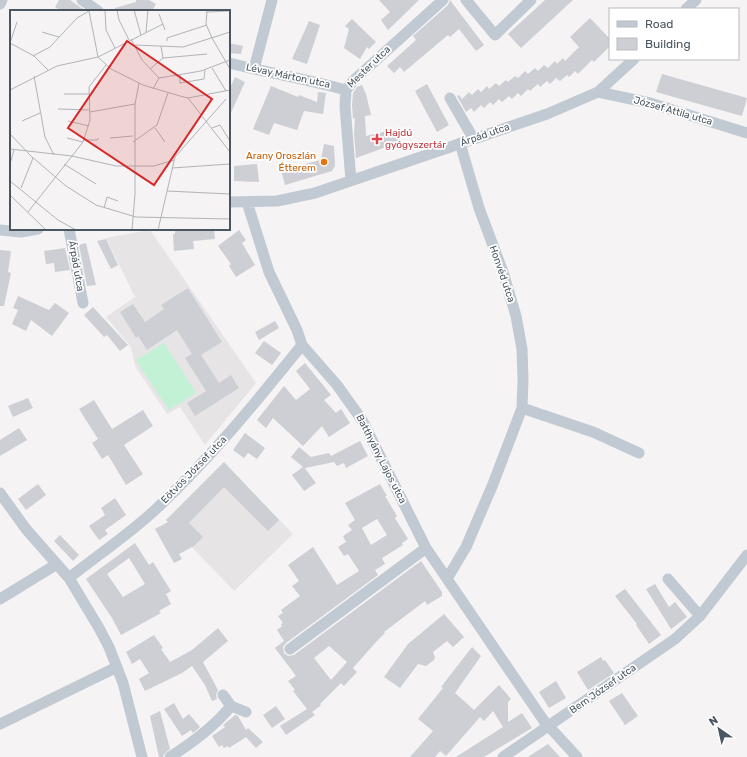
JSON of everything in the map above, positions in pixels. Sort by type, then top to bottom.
[{"type":"street","points":[[0,4],[2,0]]},
{"type":"street","points":[[82,0],[97,10]]},
{"type":"street","points":[[254,69],[272,0]]},
{"type":"street","name":"Mester utca","points":[[351,181],[345,106],[346,90],[354,80],[443,0]]},
{"type":"street","points":[[466,0],[495,35],[531,0]]},
{"type":"street","points":[[687,8],[696,0]]},
{"type":"street","name":"Árpád utca","points":[[230,202],[277,201],[316,193],[547,114],[598,92],[633,60]]},
{"type":"street","name":"Lévay Márton utca","points":[[230,63],[346,90]]},
{"type":"street","name":"József Attila utca","points":[[598,92],[650,103],[747,133]]},
{"type":"street","points":[[450,98],[474,138]]},
{"type":"street","name":"Honvéd utca","points":[[447,579],[466,547],[493,484],[522,408],[523,380],[522,349],[516,316],[503,272],[479,208],[460,143]]},
{"type":"street","name":"Batthyány Lajos utca","points":[[247,202],[269,272],[297,330],[302,345],[341,391],[362,420],[426,548],[517,683],[549,726],[577,757]]},
{"type":"street","points":[[0,230],[21,232],[32,230]]},
{"type":"street","name":"Árpád utca","points":[[69,230],[83,303]]},
{"type":"street","name":"Eötvös József utca","points":[[69,578],[133,529],[155,510],[223,440],[302,345]]},
{"type":"street","points":[[522,408],[593,432],[639,453]]},
{"type":"street","points":[[0,493],[26,530],[69,578],[99,628],[123,683],[142,757]]},
{"type":"street","points":[[290,649],[426,548]]},
{"type":"street","name":"Bem József utca","points":[[503,757],[675,639],[700,616],[747,555]]},
{"type":"street","points":[[0,599],[57,564]]},
{"type":"street","points":[[668,579],[700,616]]},
{"type":"street","points":[[0,724],[117,667]]},
{"type":"street","points":[[223,695],[231,706],[246,712]]},
{"type":"street","points":[[170,757],[191,744],[231,706]]},
{"type":"shaded area","points":[[150,230],[256,383],[205,445],[180,407],[167,414],[135,366],[131,347],[106,317],[135,297],[106,238]]},
{"type":"shaded area","points":[[224,462],[293,534],[234,591],[166,520]]},
{"type":"green space","points":[[164,343],[196,393],[169,410],[136,360]]},
{"type":"building","points":[[59,0],[70,0],[85,10],[60,10],[55,7]]},
{"type":"building","points":[[136,0],[149,0],[156,4],[153,10],[115,10],[115,8],[136,2]]},
{"type":"building","points":[[379,0],[419,0],[388,30],[381,20],[390,12]]},
{"type":"building","points":[[450,0],[484,45],[476,51],[459,29],[450,37],[448,35],[404,72],[400,67],[394,73],[387,66],[416,40],[413,36],[448,5]]},
{"type":"building","points":[[545,0],[573,0],[521,48],[508,34]]},
{"type":"building","points":[[590,18],[609,38],[609,47],[594,62],[592,60],[578,74],[575,71],[569,77],[567,75],[560,81],[556,78],[550,84],[547,81],[540,87],[538,84],[530,91],[528,89],[521,96],[518,93],[512,99],[509,96],[502,102],[499,99],[493,105],[490,102],[484,108],[481,105],[474,112],[471,108],[466,112],[457,96],[459,95],[462,99],[469,92],[472,95],[478,89],[481,92],[487,86],[489,89],[496,83],[499,86],[506,80],[508,82],[515,76],[518,78],[525,71],[528,74],[535,68],[538,71],[544,65],[548,68],[555,61],[557,64],[563,58],[565,61],[579,47],[570,37]]},
{"type":"building","points":[[352,19],[376,42],[369,49],[367,47],[360,59],[344,48],[349,29],[345,26]]},
{"type":"building","points":[[309,21],[320,25],[307,64],[292,59]]},
{"type":"building","points":[[230,43],[243,46],[241,54],[230,53]]},
{"type":"building","points":[[662,74],[747,98],[742,116],[656,92]]},
{"type":"building","points":[[235,77],[245,82],[230,115],[230,88]]},
{"type":"building","points":[[427,84],[449,125],[437,132],[415,91]]},
{"type":"building","name":"Hajdú gyógyszertár","points":[[362,85],[366,94],[371,115],[365,116],[366,136],[396,129],[400,142],[356,158],[354,133],[355,118],[353,119],[352,106],[353,93],[357,87]]},
{"type":"building","points":[[271,86],[298,97],[299,95],[317,102],[318,92],[326,93],[323,114],[304,111],[297,130],[274,123],[269,135],[253,129]]},
{"type":"building","points":[[324,144],[334,146],[335,166],[332,171],[285,185],[281,170],[321,160]]},
{"type":"building","points":[[257,164],[259,182],[234,181],[234,166]]},
{"type":"building","points":[[175,230],[214,230],[215,239],[193,241],[194,249],[174,251],[173,234],[175,234]]},
{"type":"building","points":[[239,230],[246,240],[242,243],[255,265],[236,277],[229,266],[231,264],[218,246]]},
{"type":"building","points":[[106,239],[118,265],[111,269],[97,241]]},
{"type":"building","points":[[86,243],[96,285],[87,286],[79,245]]},
{"type":"building","points":[[65,248],[70,270],[55,272],[54,263],[46,264],[44,251]]},
{"type":"building","points":[[0,250],[11,251],[8,272],[11,273],[4,306],[0,306]]},
{"type":"building","points":[[188,288],[222,342],[201,355],[219,383],[231,375],[239,388],[195,416],[187,403],[206,391],[185,358],[192,354],[177,330],[147,350],[138,336],[136,338],[120,312],[133,304],[145,322],[164,309],[161,305]]},
{"type":"building","points":[[18,296],[49,310],[55,303],[69,313],[52,336],[31,320],[26,331],[12,324],[18,310],[13,308]]},
{"type":"building","points":[[93,307],[128,345],[120,351],[107,335],[104,337],[84,315]]},
{"type":"building","points":[[275,321],[279,328],[259,340],[255,332]]},
{"type":"building","points":[[264,341],[281,353],[272,365],[255,353]]},
{"type":"building","points":[[305,363],[331,395],[324,400],[336,413],[341,409],[350,423],[329,437],[322,426],[303,446],[273,418],[266,428],[257,420],[284,386],[296,400],[310,389],[296,371]]},
{"type":"building","points":[[28,398],[33,408],[13,417],[8,406]]},
{"type":"building","points":[[94,400],[112,429],[143,410],[153,426],[124,445],[143,474],[126,485],[108,455],[102,459],[92,443],[98,439],[79,409]]},
{"type":"building","points":[[19,428],[27,440],[0,456],[0,440]]},
{"type":"building","points":[[245,433],[265,448],[257,459],[248,453],[244,458],[233,450]]},
{"type":"building","points":[[360,441],[368,456],[346,468],[344,463],[337,466],[334,462],[304,467],[316,483],[304,491],[292,475],[303,467],[291,457],[299,447],[311,457],[329,453],[331,456]]},
{"type":"building","points":[[224,462],[279,520],[268,531],[224,487],[189,523],[203,537],[194,546],[179,554],[182,559],[174,563],[155,529],[168,522],[166,520]]},
{"type":"building","points":[[38,484],[46,495],[26,510],[18,499]]},
{"type":"building","points":[[380,484],[387,496],[385,496],[397,516],[395,518],[408,539],[402,543],[403,545],[382,558],[385,564],[375,570],[378,575],[286,643],[283,647],[284,653],[288,656],[294,655],[421,561],[442,592],[442,596],[427,605],[425,601],[384,632],[385,633],[353,668],[357,672],[344,686],[341,683],[320,704],[321,705],[312,712],[315,715],[286,735],[280,726],[307,709],[293,691],[295,690],[288,681],[296,676],[275,648],[284,641],[277,630],[283,623],[278,616],[283,613],[281,610],[300,596],[292,586],[299,581],[288,565],[313,547],[337,585],[359,571],[348,554],[344,556],[338,547],[346,542],[343,536],[352,530],[348,525],[355,520],[345,503]],"holes":[[[377,519],[387,535],[371,545],[362,528]],[[329,646],[347,662],[331,680],[314,658]]]},
{"type":"building","points":[[115,498],[126,515],[105,530],[108,534],[99,540],[89,526],[105,515],[101,508]]},
{"type":"building","points":[[60,535],[79,555],[73,561],[54,541]]},
{"type":"building","points":[[135,543],[149,565],[153,562],[171,591],[166,594],[171,604],[159,611],[161,613],[121,635],[112,618],[86,579]],"holes":[[[129,558],[145,584],[123,597],[107,574]]]},
{"type":"building","points":[[655,584],[669,607],[675,602],[687,617],[671,629],[646,589]]},
{"type":"building","points":[[625,589],[661,635],[649,644],[636,625],[637,624],[615,596]]},
{"type":"building","points":[[444,614],[464,637],[453,647],[447,641],[433,652],[435,657],[434,660],[426,666],[418,664],[400,688],[384,677],[408,644]]},
{"type":"building","points":[[218,628],[228,641],[203,662],[218,690],[216,695],[217,699],[212,701],[205,685],[192,666],[182,673],[145,691],[139,679],[149,673],[140,659],[132,664],[126,652],[154,635],[170,662],[192,650]]},
{"type":"building","points":[[472,647],[481,656],[455,693],[474,710],[499,685],[511,699],[508,702],[508,722],[522,713],[532,728],[484,757],[456,757],[503,727],[493,711],[484,721],[480,717],[446,756],[440,751],[435,757],[410,757],[433,731],[418,719],[443,688],[441,687]]},
{"type":"building","points":[[601,657],[603,661],[605,660],[614,673],[588,690],[577,672]]},
{"type":"building","points":[[556,681],[566,698],[549,708],[539,692]]},
{"type":"building","points":[[622,693],[638,716],[625,725],[609,701]]},
{"type":"building","points":[[174,703],[183,719],[189,714],[200,727],[193,733],[191,730],[182,736],[164,709]]},
{"type":"building","points":[[276,706],[285,719],[272,728],[263,715]]},
{"type":"building","points":[[160,711],[170,749],[164,754],[163,757],[159,757],[150,716]]},
{"type":"building","points":[[235,715],[238,716],[246,730],[248,728],[263,742],[256,748],[246,737],[229,748],[228,746],[224,748],[222,745],[219,747],[212,736],[225,727],[223,725]]},
{"type":"building","points":[[548,744],[560,757],[528,757]]},
{"type":"place","name":"Hajdú gyógyszertár","points":[[377,139]]},
{"type":"place","name":"Arany Oroszlán Étterem","points":[[324,162]]}]
